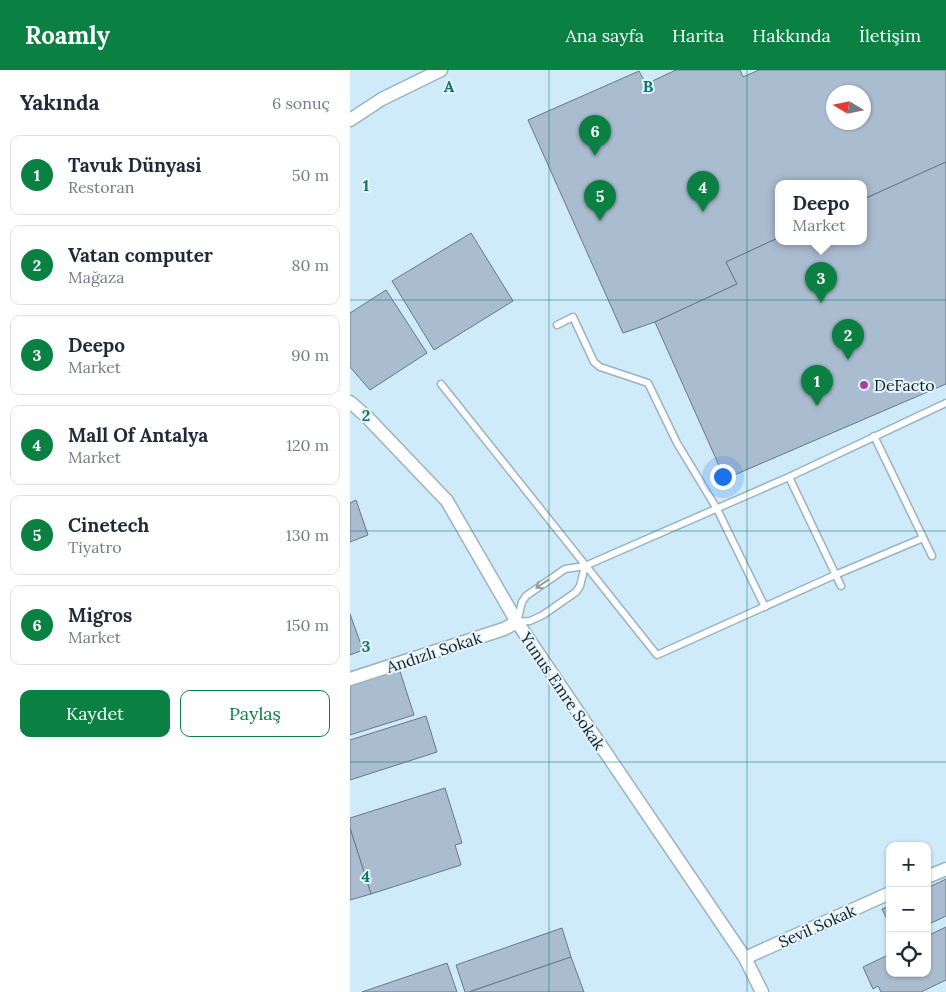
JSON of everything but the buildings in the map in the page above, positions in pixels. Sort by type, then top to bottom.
[{"type":"street","points":[[350,120],[382,99],[441,70]]},
{"type":"street","name":"Yunus Emre Sokak","points":[[350,402],[367,417],[447,501],[517,622],[745,958],[762,992]]},
{"type":"street","name":"Andızlı Sokak","points":[[350,680],[504,630],[517,622]]},
{"type":"street","points":[[931,875],[946,869]]},
{"type":"street","name":"Sevil Sokak","points":[[745,958],[886,895]]},
{"type":"lane","points":[[557,325],[573,317],[594,362],[600,367],[648,383],[677,443],[717,509],[765,607]]},
{"type":"lane","points":[[441,384],[657,655],[835,575],[923,538]]},
{"type":"lane","points":[[585,566],[580,586],[576,592],[543,615],[530,621],[517,622],[522,602],[526,596],[564,569],[585,566],[717,509],[946,403]]},
{"type":"lane","points":[[874,436],[932,556]]},
{"type":"lane","points":[[789,477],[841,586]]},
{"type":"place","name":"Migros","points":[[595,156]]},
{"type":"place","name":"Mall Of Antalya","points":[[703,212]]},
{"type":"place","name":"Cinetech","points":[[600,221]]},
{"type":"place","name":"Deepo","points":[[821,303]]},
{"type":"place","name":"Vatan computer","points":[[848,360]]},
{"type":"place","name":"DeFacto","points":[[864,385]]},
{"type":"place","name":"Tavuk Dünyasi","points":[[817,406]]}]
